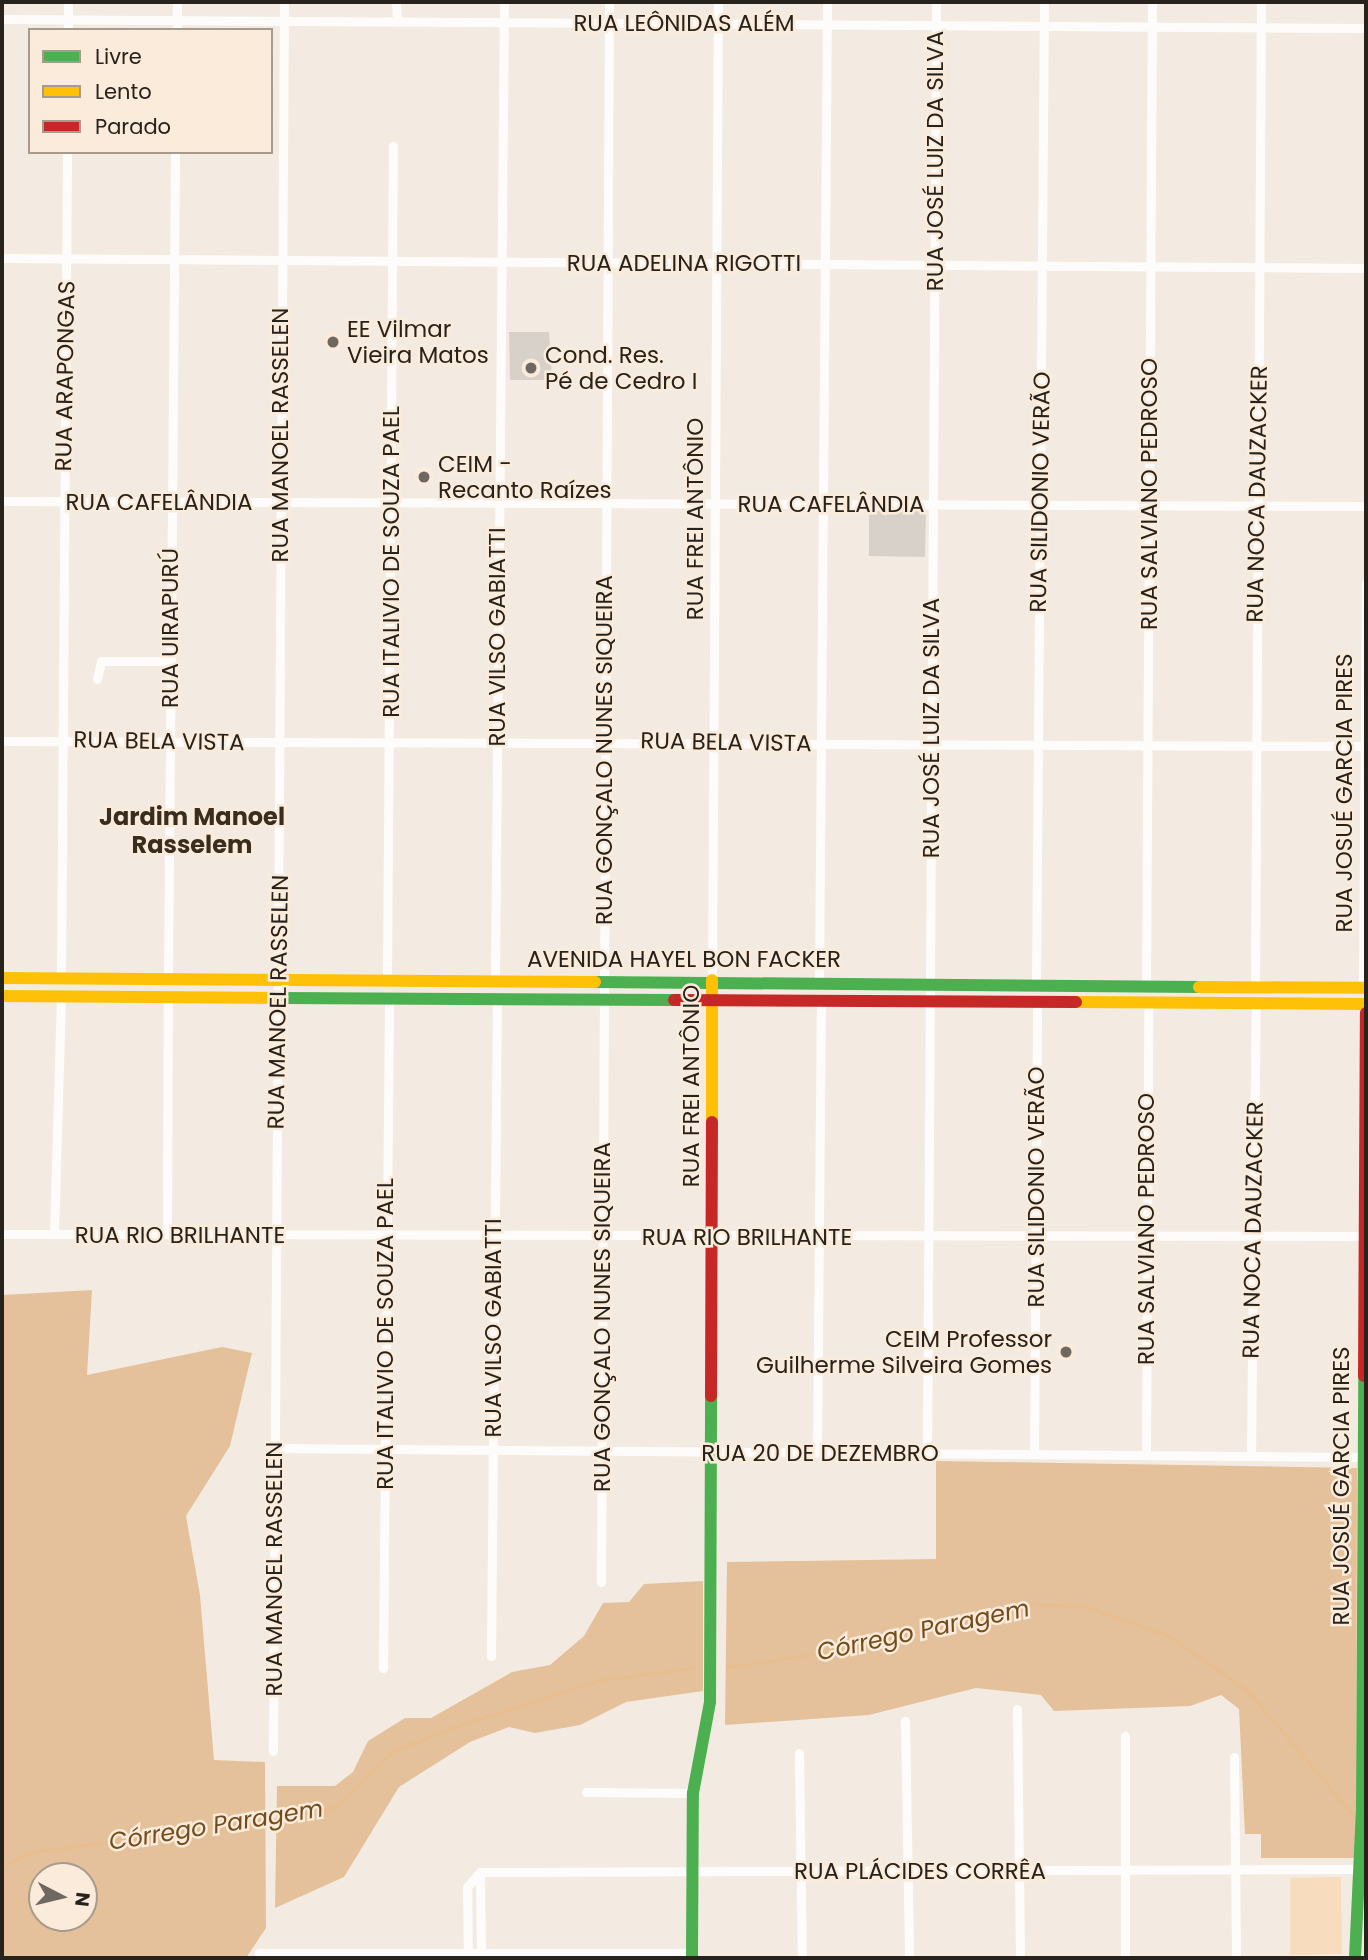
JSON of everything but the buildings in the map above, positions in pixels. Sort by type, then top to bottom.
[{"type":"main road","name":"AVENIDA HAYEL BON FACKER","points":[[2,978],[930,981],[1365,988]]},
{"type":"main road","name":"RUA FREI ANTÔNIO","points":[[692,1956],[693,1793],[710,1687],[712,980]]},
{"type":"main road","name":"RUA JOSUÉ GARCIA PIRES","points":[[1365,988],[1366,1004]]},
{"type":"main road","name":"AVENIDA HAYEL BON FACKER","points":[[2,996],[168,996],[389,1001],[1366,1004]]},
{"type":"main road","name":"RUA JOSUÉ GARCIA PIRES","points":[[1355,1958],[1362,1837],[1366,1013]]},
{"type":"street","points":[[68,2],[68,25]]},
{"type":"street","points":[[177,2],[177,25]]},
{"type":"street","name":"RUA MANOEL RASSELEN","points":[[273,1751],[275,1236],[281,1000],[279,742],[284,2]]},
{"type":"street","points":[[396,2],[397,22]]},
{"type":"street","name":"RUA VILSO GABIATTI","points":[[495,978],[498,261],[504,2]]},
{"type":"street","name":"RUA GONÇALO NUNES SIQUEIRA","points":[[601,1582],[609,2]]},
{"type":"street","name":"RUA FREI ANTÔNIO","points":[[712,980],[718,2]]},
{"type":"street","points":[[819,981],[827,2]]},
{"type":"street","name":"RUA JOSÉ LUIZ DA SILVA","points":[[927,1454],[932,1003],[936,2]]},
{"type":"street","name":"RUA SILIDONIO VERÃO","points":[[1036,982],[1045,2]]},
{"type":"street","name":"RUA SALVIANO PEDROSO","points":[[1146,986],[1152,2]]},
{"type":"street","name":"RUA NOCA DAUZACKER","points":[[1255,985],[1254,745],[1261,2]]},
{"type":"street","name":"RUA LEÔNIDAS ALÉM","points":[[2,19],[68,25],[284,21],[1366,28]]},
{"type":"street","name":"RUA ITALIVIO DE SOUZA PAEL","points":[[387,978],[391,742],[393,146]]},
{"type":"street","name":"RUA ARAPONGAS","points":[[61,977],[67,154]]},
{"type":"street","name":"RUA UIRAPURÚ","points":[[168,978],[175,154]]},
{"type":"street","name":"RUA ADELINA RIGOTTI","points":[[2,258],[1366,268]]},
{"type":"street","name":"RUA CAFELÂNDIA","points":[[2,501],[1366,506]]},
{"type":"street","name":"RUA JOSUÉ GARCIA PIRES","points":[[1365,988],[1366,583]]},
{"type":"street","points":[[97,679],[102,661],[169,661]]},
{"type":"street","name":"RUA BELA VISTA","points":[[2,741],[62,739],[498,744],[604,741],[823,744],[1037,742],[1366,746]]},
{"type":"street","points":[[54,1234],[61,996]]},
{"type":"street","points":[[167,1234],[168,996]]},
{"type":"street","name":"RUA ITALIVIO DE SOUZA PAEL","points":[[383,1668],[389,1001]]},
{"type":"street","name":"RUA VILSO GABIATTI","points":[[491,1656],[497,1001]]},
{"type":"street","points":[[817,1453],[821,1002]]},
{"type":"street","name":"RUA SILIDONIO VERÃO","points":[[1034,1454],[1037,1004]]},
{"type":"street","name":"RUA SALVIANO PEDROSO","points":[[1146,1455],[1145,1236],[1149,1004]]},
{"type":"street","name":"RUA NOCA DAUZACKER","points":[[1251,1456],[1256,1004]]},
{"type":"street","name":"RUA RIO BRILHANTE","points":[[2,1234],[711,1238],[928,1234],[1365,1236]]},
{"type":"street","name":"RUA 20 DE DEZEMBRO","points":[[274,1448],[1364,1457]]},
{"type":"street","points":[[1017,1709],[1020,1958]]},
{"type":"street","points":[[905,1721],[909,1958]]},
{"type":"street","points":[[1125,1737],[1125,1958]]},
{"type":"street","points":[[799,1753],[802,1958]]},
{"type":"street","points":[[1234,1757],[1236,1958]]},
{"type":"street","points":[[586,1792],[693,1793]]},
{"type":"street","name":"RUA PLÁCIDES CORRÊA","points":[[480,1872],[692,1873],[1236,1868],[1361,1870]]},
{"type":"street","points":[[468,1956],[467,1888],[480,1872]]},
{"type":"street","points":[[480,1872],[480,1956]]},
{"type":"street","points":[[259,1956],[692,1956]]},
{"type":"shaded area","points":[[92,1290],[87,1375],[222,1347],[252,1353],[230,1446],[186,1516],[200,1595],[214,1760],[265,1762],[266,1928],[246,1958],[2,1958],[2,1295]]},
{"type":"shaded area","points":[[936,1461],[1357,1468],[1356,1858],[1261,1858],[1261,1834],[1245,1834],[1239,1709],[1221,1695],[1190,1706],[1054,1711],[1041,1695],[976,1688],[869,1715],[725,1725],[727,1562],[936,1559]]},
{"type":"shaded area","points":[[703,1581],[703,1691],[626,1702],[580,1725],[535,1733],[509,1727],[470,1742],[399,1787],[344,1877],[275,1908],[277,1786],[335,1786],[353,1772],[368,1741],[405,1718],[431,1718],[512,1672],[550,1665],[584,1636],[603,1603],[629,1602],[644,1584]]},
{"type":"shaded area","points":[[1341,1877],[1342,1954],[1290,1955],[1290,1878]]},
{"type":"waterway","name":"Córrego Paragem","points":[[728,1667],[830,1652],[1035,1604],[1084,1606],[1169,1636],[1248,1691],[1356,1818]]},
{"type":"waterway","name":"Córrego Paragem","points":[[2,1866],[33,1852],[313,1814],[337,1806],[394,1751],[456,1726],[601,1680],[692,1668]]},
{"type":"traffic: fast","points":[[595,982],[1199,987]]},
{"type":"traffic: fast","points":[[281,998],[674,1000]]},
{"type":"traffic: fast","points":[[1355,1958],[1362,1807],[1364,1376]]},
{"type":"traffic: fast","points":[[692,1958],[693,1793],[710,1702],[711,1396]]},
{"type":"traffic: slow","points":[[2,978],[595,982]]},
{"type":"traffic: slow","points":[[712,980],[712,1122]]},
{"type":"traffic: slow","points":[[1199,987],[1366,988]]},
{"type":"traffic: slow","points":[[2,996],[281,998]]},
{"type":"traffic: slow","points":[[1076,1002],[1366,1004]]},
{"type":"traffic: jam","points":[[674,1000],[1076,1002]]},
{"type":"traffic: jam","points":[[1364,1376],[1366,1013]]},
{"type":"traffic: jam","points":[[711,1396],[712,1122]]},
{"type":"place","name":"EE Vilmar Vieira Matos","points":[[333,342]]},
{"type":"place","name":"Cond. Res. Pé de Cedro I","points":[[531,368]]},
{"type":"place","name":"CEIM - Recanto Raízes","points":[[424,477]]},
{"type":"place","name":"CEIM Professor Guilherme Silveira Gomes","points":[[1066,1352]]},
{"type":"district","name":"Jardim Manoel Rasselem","points":[[192,831]]}]
